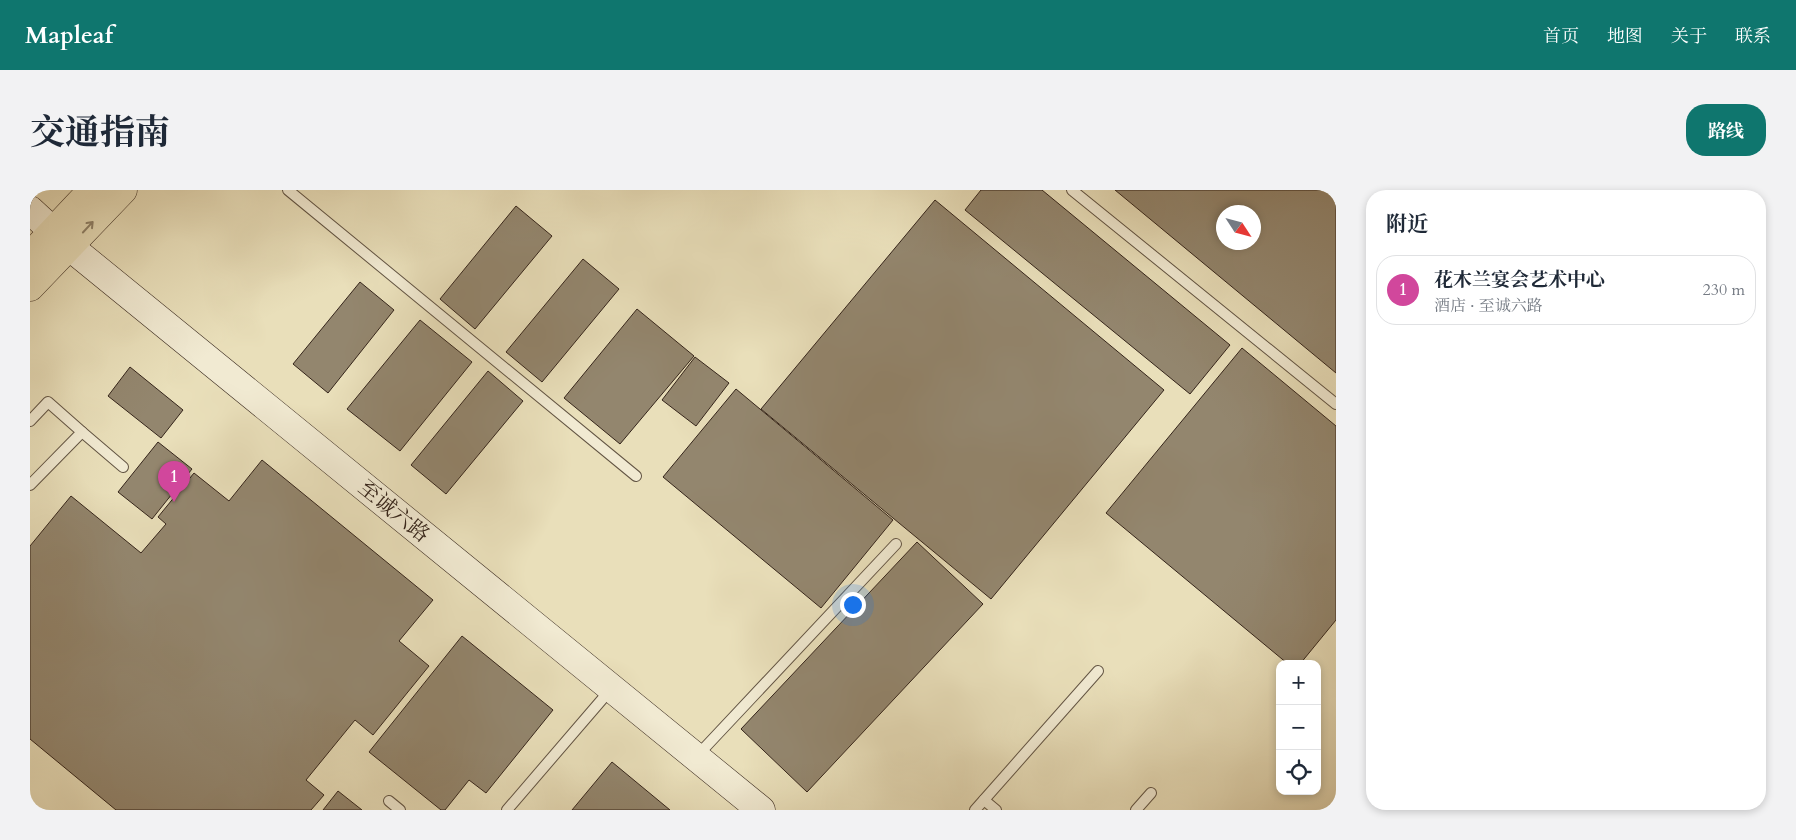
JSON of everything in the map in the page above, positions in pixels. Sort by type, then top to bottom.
[{"type":"main road","points":[[30,287],[92,190]]},
{"type":"main road","points":[[30,256],[62,239],[123,190]]},
{"type":"main road","name":"至诚六路","points":[[30,210],[62,239],[761,810]]},
{"type":"lane","points":[[288,190],[636,476]]},
{"type":"lane","points":[[1072,190],[1336,404]]},
{"type":"lane","points":[[30,421],[48,402],[124,467]]},
{"type":"lane","points":[[30,485],[82,432]]},
{"type":"lane","points":[[696,757],[896,544]]},
{"type":"lane","points":[[975,810],[1098,671]]},
{"type":"lane","points":[[507,810],[612,688]]},
{"type":"lane","points":[[1136,810],[1151,793]]},
{"type":"lane","points":[[984,800],[996,810]]},
{"type":"lane","points":[[389,801],[400,810]]},
{"type":"building","points":[[981,190],[1042,190],[1230,345],[1190,394],[965,210]]},
{"type":"building","points":[[1115,190],[1336,190],[1336,373]]},
{"type":"building","points":[[935,200],[1164,390],[991,599],[761,409]]},
{"type":"building","points":[[516,206],[552,236],[475,329],[440,299]]},
{"type":"building","points":[[583,259],[619,289],[542,382],[506,352]]},
{"type":"building","points":[[360,282],[394,310],[328,393],[293,364]]},
{"type":"building","points":[[637,309],[694,356],[620,444],[564,398]]},
{"type":"building","points":[[420,320],[472,362],[400,451],[347,409]]},
{"type":"building","points":[[1242,348],[1336,426],[1336,620],[1303,660],[1283,660],[1106,513]]},
{"type":"building","points":[[695,357],[729,383],[696,426],[662,400]]},
{"type":"building","points":[[130,367],[183,410],[161,438],[108,396]]},
{"type":"building","points":[[488,371],[523,401],[446,494],[411,465]]},
{"type":"building","points":[[736,389],[893,520],[821,608],[663,477]]},
{"type":"building","points":[[158,442],[192,469],[152,519],[118,492]]},
{"type":"building","points":[[262,460],[433,600],[399,641],[429,666],[373,735],[355,720],[306,780],[324,795],[311,810],[116,810],[30,739],[30,546],[71,496],[141,553],[166,524],[158,517],[194,473],[229,501]]},
{"type":"building","points":[[917,542],[983,604],[807,792],[741,729]]},
{"type":"building","points":[[462,636],[553,710],[486,793],[469,780],[445,810],[441,810],[369,752]]},
{"type":"building","points":[[612,762],[670,810],[572,810]]},
{"type":"building","points":[[338,791],[362,810],[323,810]]},
{"type":"place","name":"花木兰宴会艺术中心","points":[[174,502]]}]
